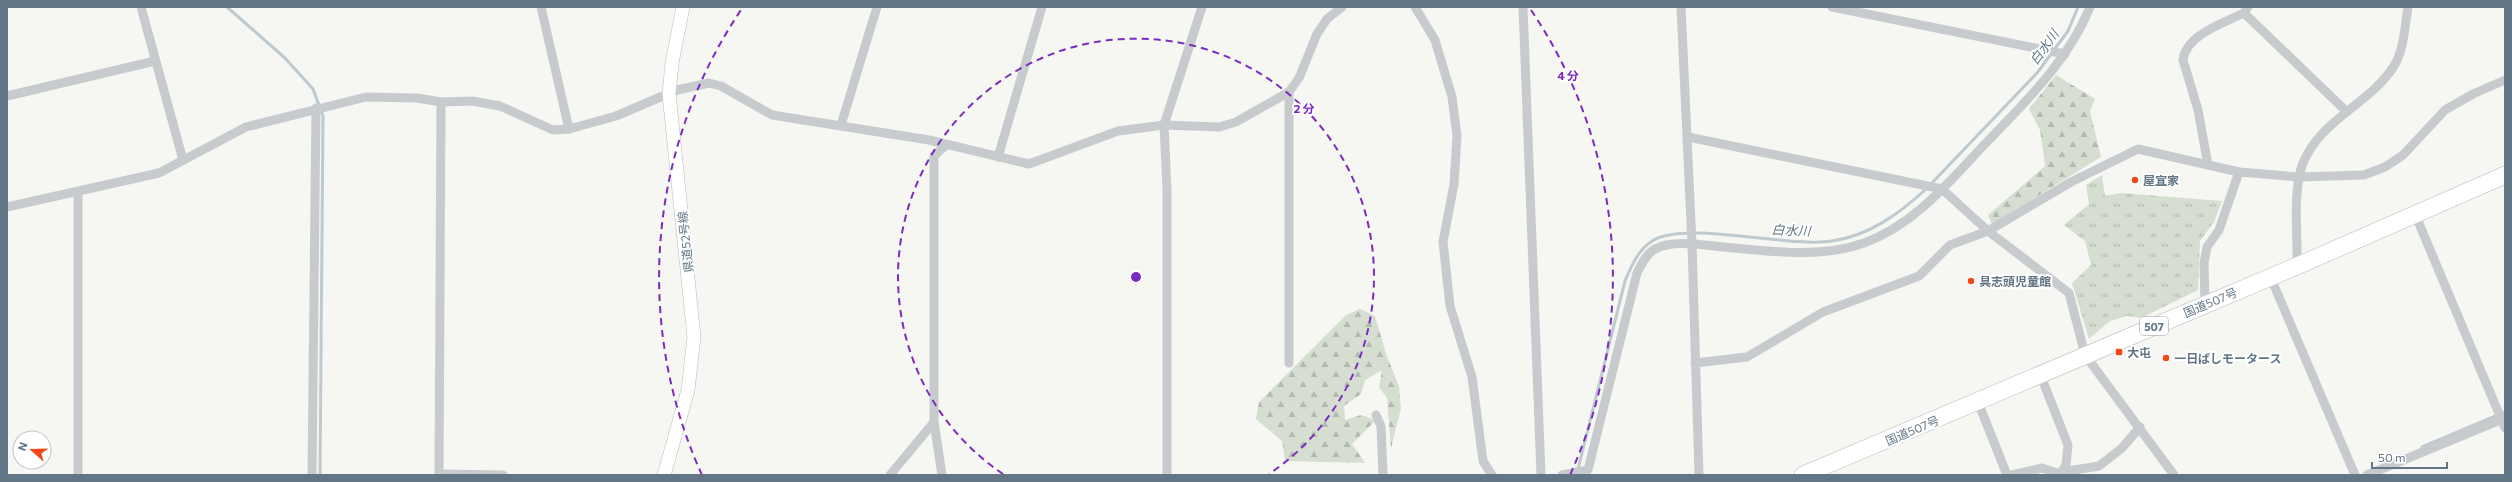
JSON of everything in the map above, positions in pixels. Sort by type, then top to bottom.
[{"type":"highway","name":"国道507号","points":[[1804,475],[2270,276],[2297,266],[2505,175]]},
{"type":"main road","name":"県道52号線","points":[[664,475],[688,390],[694,337],[669,94],[672,63],[683,7]]},
{"type":"street","points":[[142,7],[155,61],[183,160]]},
{"type":"street","points":[[541,7],[569,129]]},
{"type":"street","points":[[841,125],[877,7]]},
{"type":"street","points":[[998,157],[1042,7]]},
{"type":"street","points":[[1167,475],[1167,190],[1164,125],[1202,7]]},
{"type":"street","points":[[7,207],[160,173],[246,127],[316,108],[366,97],[417,98],[441,102],[472,101],[500,106],[553,130],[569,129],[616,116],[669,94],[709,83],[721,86],[772,115],[841,125],[946,145],[1029,164],[1118,131],[1164,125],[1219,126],[1236,122],[1289,92],[1299,78],[1317,34],[1327,19],[1342,7]]},
{"type":"street","points":[[1415,7],[1435,40],[1452,97],[1457,136],[1454,184],[1443,242],[1450,306],[1472,377],[1483,461],[1492,475]]},
{"type":"street","points":[[1523,7],[1542,475]]},
{"type":"street","points":[[1681,7],[1688,137],[1699,475]]},
{"type":"street","points":[[1832,7],[2065,54]]},
{"type":"street","points":[[1562,475],[1588,470],[1637,273],[1645,258],[1654,249],[1664,246],[1692,244],[1787,252],[1828,252],[1863,244],[1885,233],[1917,213],[1942,189],[2043,82],[2065,54],[2090,7]]},
{"type":"street","points":[[2297,266],[2299,177],[2304,162],[2318,139],[2346,111],[2372,91],[2394,66],[2401,44],[2408,7]]},
{"type":"street","points":[[2208,165],[2198,110],[2183,60],[2184,52],[2188,44],[2196,38],[2246,10],[2346,111]]},
{"type":"street","points":[[7,96],[155,61]]},
{"type":"street","points":[[1695,363],[1747,357],[1823,312],[1919,276],[1950,245],[1988,232],[2071,182],[2138,149],[2239,172],[2299,177],[2364,175],[2385,167],[2403,155],[2445,110],[2473,94],[2505,80]]},
{"type":"street","points":[[1289,92],[1289,364]]},
{"type":"street","points":[[441,102],[438,475],[503,475]]},
{"type":"street","points":[[312,475],[316,108]]},
{"type":"street","points":[[1688,137],[1942,189],[1988,232],[2069,293],[2085,355],[2140,427],[2174,475]]},
{"type":"street","points":[[942,475],[934,422],[934,156],[946,145]]},
{"type":"street","points":[[2205,304],[2204,263],[2207,247],[2219,230],[2239,172]]},
{"type":"street","points":[[78,192],[78,475]]},
{"type":"street","points":[[2367,475],[2504,422],[2415,214]]},
{"type":"street","points":[[2270,276],[2355,475]]},
{"type":"street","points":[[2040,374],[2068,445],[2066,465],[2060,474]]},
{"type":"street","points":[[1978,402],[2007,475]]},
{"type":"street","points":[[1376,415],[1381,426],[1383,475]]},
{"type":"street","points":[[890,475],[934,422]]},
{"type":"street","points":[[2012,475],[2042,468],[2060,474],[2099,466],[2122,448],[2140,427]]},
{"type":"green space","points":[[2056,75],[2095,99],[2090,111],[2101,157],[1992,224],[1988,215],[2045,166],[2040,130],[2029,109]]},
{"type":"green space","points":[[2102,175],[2105,196],[2121,193],[2222,201],[2214,222],[2200,241],[2198,290],[2141,318],[2127,316],[2110,321],[2089,339],[2072,283],[2091,265],[2085,241],[2064,225],[2089,204],[2086,185]]},
{"type":"green space","points":[[1360,309],[1375,316],[1386,354],[1399,386],[1401,408],[1391,448],[1387,398],[1379,387],[1382,370],[1365,380],[1361,394],[1344,406],[1345,420],[1361,415],[1376,420],[1352,444],[1365,463],[1285,461],[1282,441],[1256,419],[1259,402],[1346,315]]},
{"type":"waterway","points":[[227,7],[285,58],[313,89],[323,116],[320,475]]},
{"type":"waterway","name":"白水川","points":[[1930,185],[2037,73],[2068,31],[2078,7]]},
{"type":"waterway","name":"白水川","points":[[1578,469],[1625,281],[1636,259],[1647,245],[1652,241],[1668,235],[1688,233],[1790,241],[1832,241],[1846,238],[1871,229],[1895,215],[1926,189]]},
{"type":"waterway","points":[[2422,447],[2505,412]]},
{"type":"place","name":"屋宜家","points":[[2135,180]]},
{"type":"place","name":"具志頭児童館","points":[[1971,281]]},
{"type":"place","name":"大屯","points":[[2119,352]]},
{"type":"place","name":"一日ばしモータース","points":[[2166,358]]}]
